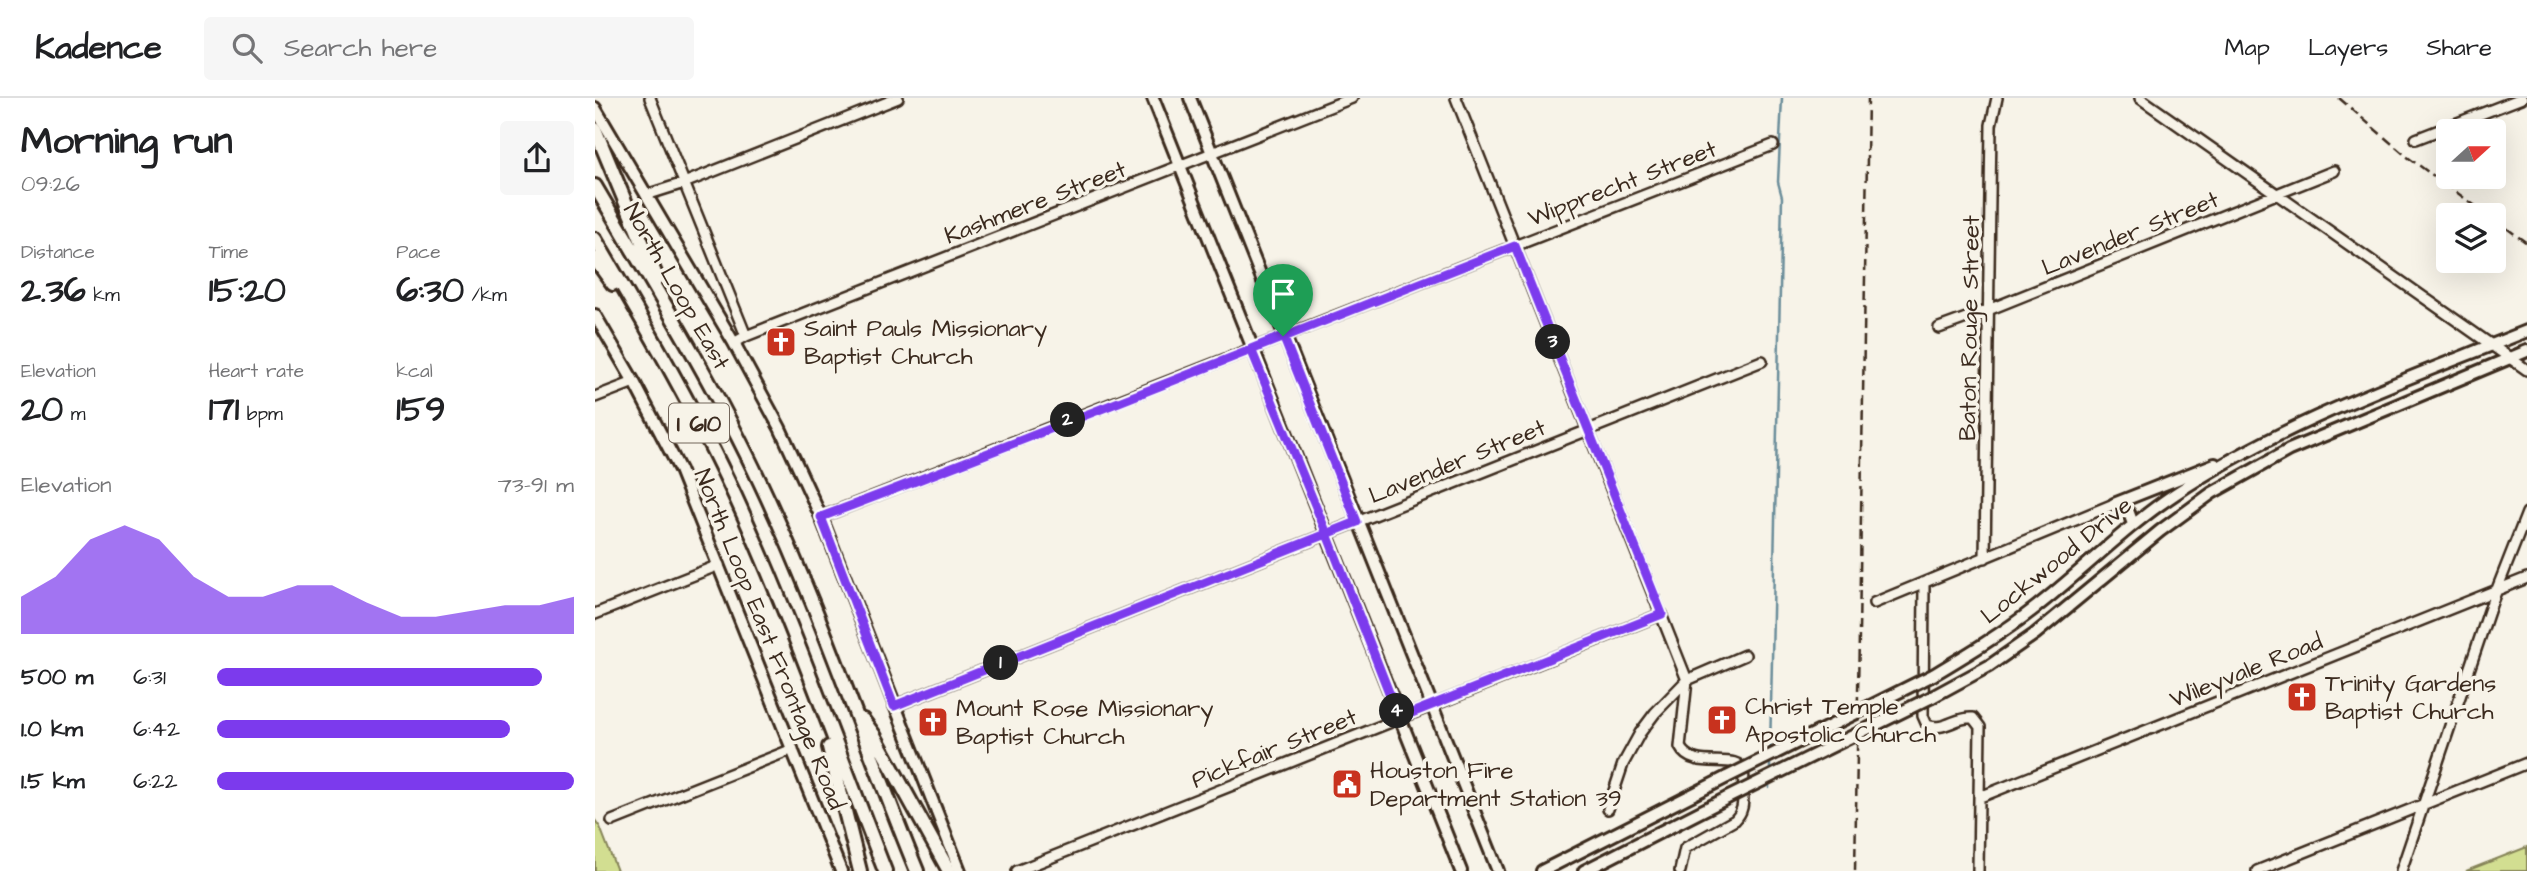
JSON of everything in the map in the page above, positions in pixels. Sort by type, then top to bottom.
[{"type":"highway","points":[[595,129],[676,324]]},
{"type":"highway","name":"North Loop East","points":[[595,186],[676,324],[761,485],[811,600],[917,871]]},
{"type":"highway","name":"North Loop East","points":[[595,239],[703,432],[744,515],[798,645],[885,871]]},
{"type":"highway","points":[[595,259],[656,345]]},
{"type":"highway","points":[[819,702],[860,871]]},
{"type":"highway","points":[[851,703],[874,735],[949,871]]},
{"type":"main road","points":[[1153,98],[1461,871]]},
{"type":"main road","points":[[1190,98],[1497,871]]},
{"type":"main road","points":[[595,108],[781,428],[821,517],[960,871]]},
{"type":"main road","name":"North Loop East Frontage Road","points":[[595,315],[680,470],[841,871]]},
{"type":"main road","name":"Lockwood Drive","points":[[1542,871],[1933,675],[2036,608],[2133,524],[2168,499],[2246,452],[2291,428],[2527,331]]},
{"type":"main road","name":"Lockwood Drive","points":[[1584,871],[1989,666],[2035,634],[2212,493],[2289,450],[2527,351]]},
{"type":"main road","points":[[2365,398],[2372,415]]},
{"type":"main road","points":[[2114,504],[2246,452]]},
{"type":"main road","points":[[2168,499],[2174,511],[2182,515]]},
{"type":"main road","points":[[2114,504],[2129,513],[2133,524]]},
{"type":"street","points":[[650,98],[746,336]]},
{"type":"street","points":[[646,195],[684,183],[898,98]]},
{"type":"street","name":"Kashmere Street","points":[[734,344],[746,336],[1352,98]]},
{"type":"street","points":[[1456,98],[1687,680],[1680,747],[1686,756],[1695,761],[1729,762],[1741,767],[1743,772],[1742,808],[1735,820],[1685,848],[1680,871]]},
{"type":"street","name":"Baton Rouge Street","points":[[1985,558],[1991,123],[1997,98]]},
{"type":"street","points":[[2140,98],[2527,370]]},
{"type":"street","points":[[2416,139],[2523,98],[2527,102]]},
{"type":"street","name":"Wipprecht Street","points":[[821,517],[1773,145]]},
{"type":"street","name":"Lavender Street","points":[[1939,328],[2335,171]]},
{"type":"street","name":"Lavender Street","points":[[894,706],[1762,361]]},
{"type":"street","points":[[595,397],[634,382]]},
{"type":"street","name":"Lockwood Drive","points":[[1874,603],[2114,504]]},
{"type":"street","points":[[2401,871],[2496,590],[2527,513]]},
{"type":"street","points":[[595,614],[719,565]]},
{"type":"street","name":"Wileyvale Road","points":[[1980,797],[2527,578]]},
{"type":"street","points":[[1924,583],[1923,716],[1927,725],[1934,728],[1967,717],[1973,718],[1978,722],[1981,735],[1978,871]]},
{"type":"street","name":"Pickfair Street","points":[[1017,871],[1662,614]]},
{"type":"street","points":[[1608,809],[1623,764],[1655,713],[1687,680],[1745,655]]},
{"type":"street","points":[[612,821],[793,749]]},
{"type":"street","points":[[2257,871],[2527,763]]},
{"type":"green space","points":[[595,820],[600,827],[617,871],[595,871]]},
{"type":"green space","points":[[2527,847],[2527,871],[2466,871]]},
{"type":"waterway","points":[[1770,752],[1782,197],[1778,182],[1782,98]]},
{"type":"waterway","points":[[1770,759],[1770,773]]},
{"type":"waterway","points":[[1769,780],[1769,788]]},
{"type":"railway","points":[[1855,871],[1868,98]]},
{"type":"railway","points":[[2339,98],[2406,156],[2471,203]]},
{"type":"railway","points":[[2506,228],[2527,243]]},
{"type":"place","name":"Saint Pauls Missionary Baptist Church","points":[[781,342]]},
{"type":"place","name":"Trinity Gardens Baptist Church","points":[[2302,697]]},
{"type":"place","name":"Christ Temple Apostolic Church","points":[[1722,720]]},
{"type":"place","name":"Mount Rose Missionary Baptist Church","points":[[933,722]]},
{"type":"place","name":"Houston Fire Department Station 39","points":[[1347,784]]},
{"type":"route","points":[[1283,336],[1251,349],[1327,534],[1399,718],[1662,614],[1515,246],[1411,286],[1283,336],[821,517],[894,706],[1129,612],[1224,575],[1319,537],[1327,534],[1357,522],[1283,336]]}]
